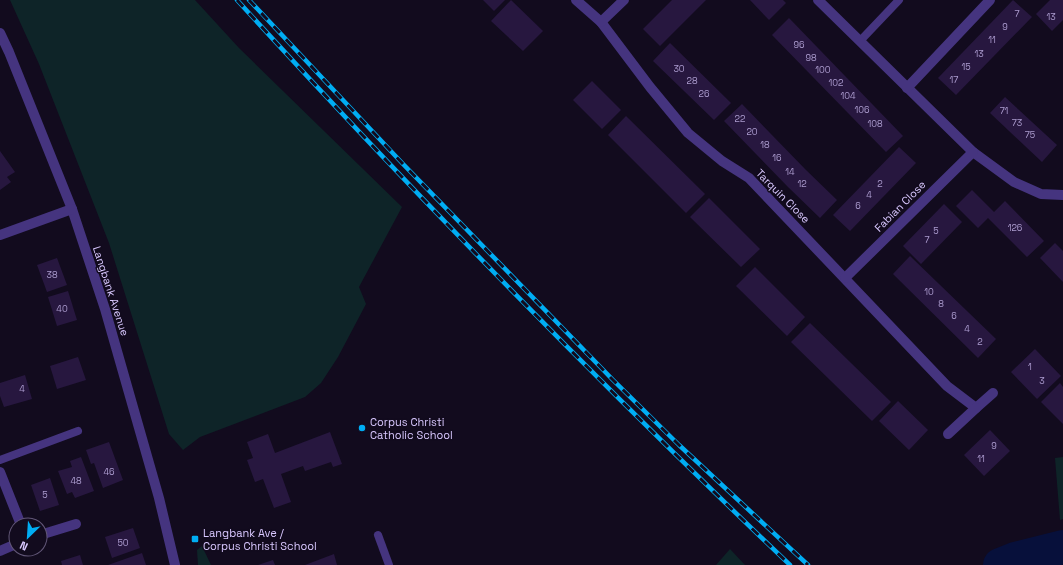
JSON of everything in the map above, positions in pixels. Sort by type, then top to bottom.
[{"type":"street","name":"Tarquin Close","points":[[576,0],[601,22],[650,87],[688,132],[722,161],[749,178],[947,386],[976,408]]},
{"type":"street","points":[[601,22],[624,0]]},
{"type":"street","points":[[818,0],[973,152],[1014,182],[1041,194],[1063,195]]},
{"type":"street","points":[[907,88],[990,0]]},
{"type":"street","name":"Langbank Avenue","points":[[0,33],[72,209],[105,309],[159,498],[175,565]]},
{"type":"street","name":"Fabian Close","points":[[845,278],[973,152]]},
{"type":"street","points":[[0,235],[72,209]]},
{"type":"street","points":[[948,434],[993,393]]},
{"type":"street","points":[[0,472],[19,517]]},
{"type":"street","points":[[48,533],[76,524]]},
{"type":"lane","points":[[860,41],[899,0]]},
{"type":"lane","points":[[0,460],[78,431]]},
{"type":"lane","points":[[378,535],[389,565]]},
{"type":"green space","points":[[10,0],[195,0],[239,48],[402,207],[359,287],[366,304],[338,357],[321,383],[305,397],[200,437],[183,450],[169,434],[109,243],[39,64]]},
{"type":"green space","points":[[1063,457],[1063,519],[1060,520],[1055,458]]},
{"type":"green space","points":[[202,546],[211,565],[198,565],[197,550]]},
{"type":"green space","points":[[730,549],[745,565],[716,565]]},
{"type":"building","points":[[483,0],[505,0],[494,11]]},
{"type":"building","points":[[511,0],[543,31],[523,51],[491,21]]},
{"type":"building","points":[[672,0],[706,0],[660,46],[643,29]]},
{"type":"building","points":[[750,0],[783,0],[786,3],[769,20]]},
{"type":"building","points":[[1013,0],[1032,17],[956,95],[938,78]]},
{"type":"building","points":[[1050,0],[1063,0],[1063,20],[1052,31],[1036,14]]},
{"type":"building","points":[[789,18],[903,136],[886,152],[772,35]]},
{"type":"building","points":[[670,43],[731,103],[714,120],[653,61]]},
{"type":"building","points":[[592,81],[621,110],[602,129],[573,100]]},
{"type":"building","points":[[1005,97],[1057,145],[1042,162],[990,113]]},
{"type":"building","points":[[742,104],[837,200],[820,218],[724,121]]},
{"type":"building","points":[[626,116],[705,194],[686,213],[608,135]]},
{"type":"building","points":[[899,147],[916,163],[850,231],[833,215]]},
{"type":"building","points":[[0,151],[15,172],[7,177],[11,182],[0,190]]},
{"type":"building","points":[[972,190],[994,212],[1005,201],[1044,241],[1027,257],[988,218],[978,228],[956,206]]},
{"type":"building","points":[[709,198],[760,249],[741,267],[690,217]]},
{"type":"building","points":[[944,204],[962,222],[921,264],[903,246]]},
{"type":"building","points":[[1055,243],[1063,251],[1063,282],[1040,258]]},
{"type":"building","points":[[910,256],[996,339],[978,358],[893,274]]},
{"type":"building","points":[[57,258],[67,285],[47,292],[37,265]]},
{"type":"building","points":[[755,267],[805,317],[787,336],[736,286]]},
{"type":"building","points":[[68,291],[77,320],[57,326],[48,297]]},
{"type":"building","points":[[810,323],[891,402],[872,421],[791,342]]},
{"type":"building","points":[[1035,349],[1061,376],[1037,399],[1011,372]]},
{"type":"building","points":[[78,357],[86,380],[57,389],[50,366]]},
{"type":"building","points":[[25,375],[32,399],[4,407],[0,396],[0,383]]},
{"type":"building","points":[[1060,383],[1063,387],[1063,424],[1041,402]]},
{"type":"building","points":[[898,401],[928,430],[909,450],[879,421]]},
{"type":"building","points":[[990,430],[1010,451],[984,476],[964,455]]},
{"type":"building","points":[[330,432],[342,464],[333,467],[331,462],[305,471],[303,466],[281,474],[291,502],[274,508],[263,479],[255,482],[247,460],[253,458],[247,442],[268,434],[275,453]]},
{"type":"building","points":[[109,442],[123,480],[103,488],[94,463],[91,464],[86,450]]},
{"type":"building","points":[[81,457],[94,491],[75,498],[72,492],[67,494],[58,471],[72,467],[70,461]]},
{"type":"building","points":[[50,478],[59,505],[40,511],[31,485]]},
{"type":"building","points":[[133,528],[140,548],[112,558],[105,537]]},
{"type":"building","points":[[142,553],[146,565],[108,565]]},
{"type":"building","points":[[334,554],[337,565],[305,565]]},
{"type":"building","points":[[80,555],[83,565],[62,565],[61,561]]},
{"type":"building","points":[[273,560],[275,565],[258,565]]},
{"type":"waterway","points":[[1000,565],[1015,559],[1063,547]]},
{"type":"railway","points":[[237,0],[372,145],[578,358],[790,565]]},
{"type":"railway","points":[[249,0],[403,164],[613,380],[679,445],[808,565]]},
{"type":"place","name":"Corpus Christi Catholic School","points":[[362,428]]},
{"type":"place","name":"Langbank Ave / Corpus Christi School","points":[[195,539]]}]
